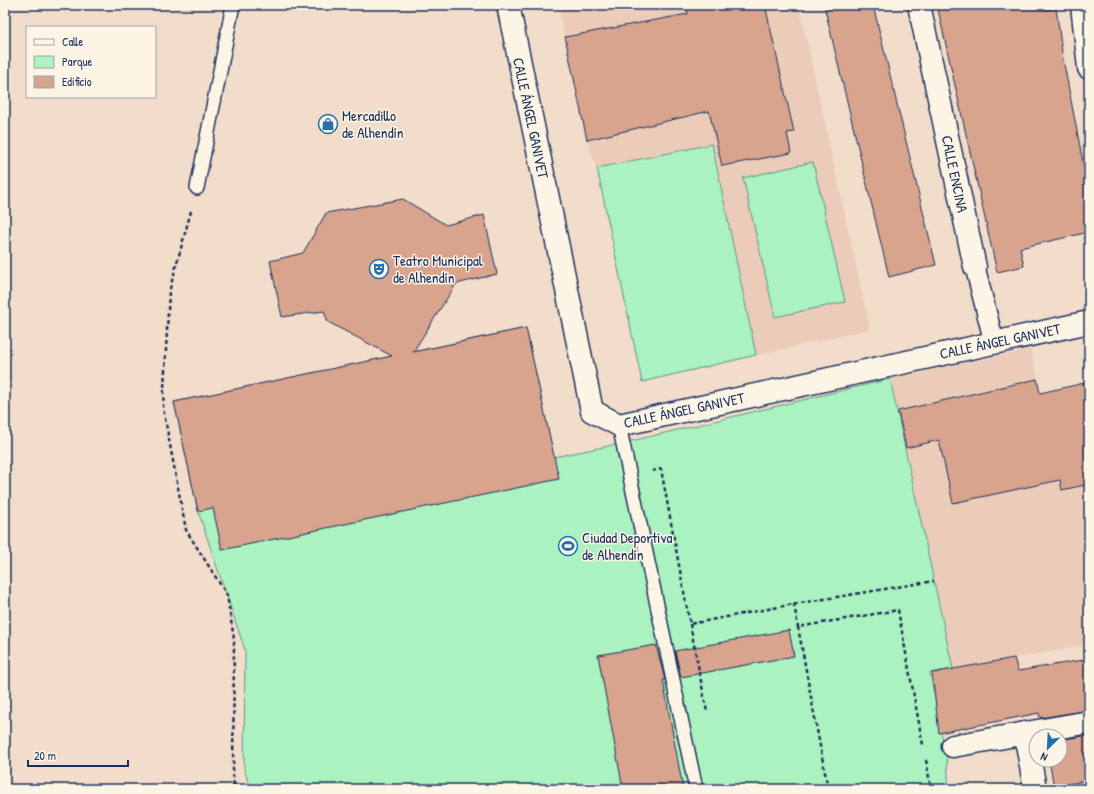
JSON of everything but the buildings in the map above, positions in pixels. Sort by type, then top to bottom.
[{"type":"street","name":"CALLE ÁNGEL GANIVET","points":[[508,5],[592,411],[618,425],[1089,322]]},
{"type":"street","name":"CALLE ENCINA","points":[[918,5],[975,267],[994,342]]},
{"type":"street","points":[[1082,5],[1089,68]]},
{"type":"street","points":[[953,746],[1089,722]]},
{"type":"street","points":[[1025,733],[1035,789]]},
{"type":"lane","points":[[197,188],[233,5]]},
{"type":"lane","points":[[618,425],[696,789]]},
{"type":"path","points":[[197,188],[169,292],[163,408],[186,530],[227,595],[234,639],[233,780],[235,789]]},
{"type":"path","points":[[630,476],[661,469],[707,715]]},
{"type":"path","points":[[690,624],[794,604],[934,581]]},
{"type":"path","points":[[794,604],[828,789]]},
{"type":"path","points":[[798,627],[898,610],[924,750]]},
{"type":"path","points":[[926,758],[931,789]]},
{"type":"shaded area","points":[[558,5],[799,5],[870,329],[642,382],[597,168],[587,140]]},
{"type":"shaded area","points":[[1031,349],[1041,393],[1089,382],[1089,645],[953,669],[890,379]]},
{"type":"green space","points":[[712,144],[756,355],[642,382],[597,168]]},
{"type":"green space","points":[[813,162],[845,302],[775,317],[743,178]]},
{"type":"green space","name":"Ciudad Deportiva de Alhendín","points":[[526,328],[554,457],[623,443],[890,379],[953,669],[930,673],[947,761],[949,789],[250,789],[244,768],[245,650],[198,511],[174,402]]},
{"type":"place","name":"Mercadillo de Alhendín","points":[[328,124]]},
{"type":"place","name":"Teatro Municipal de Alhendín","points":[[379,269]]},
{"type":"place","name":"Ciudad Deportiva de Alhendín","points":[[568,546]]}]
